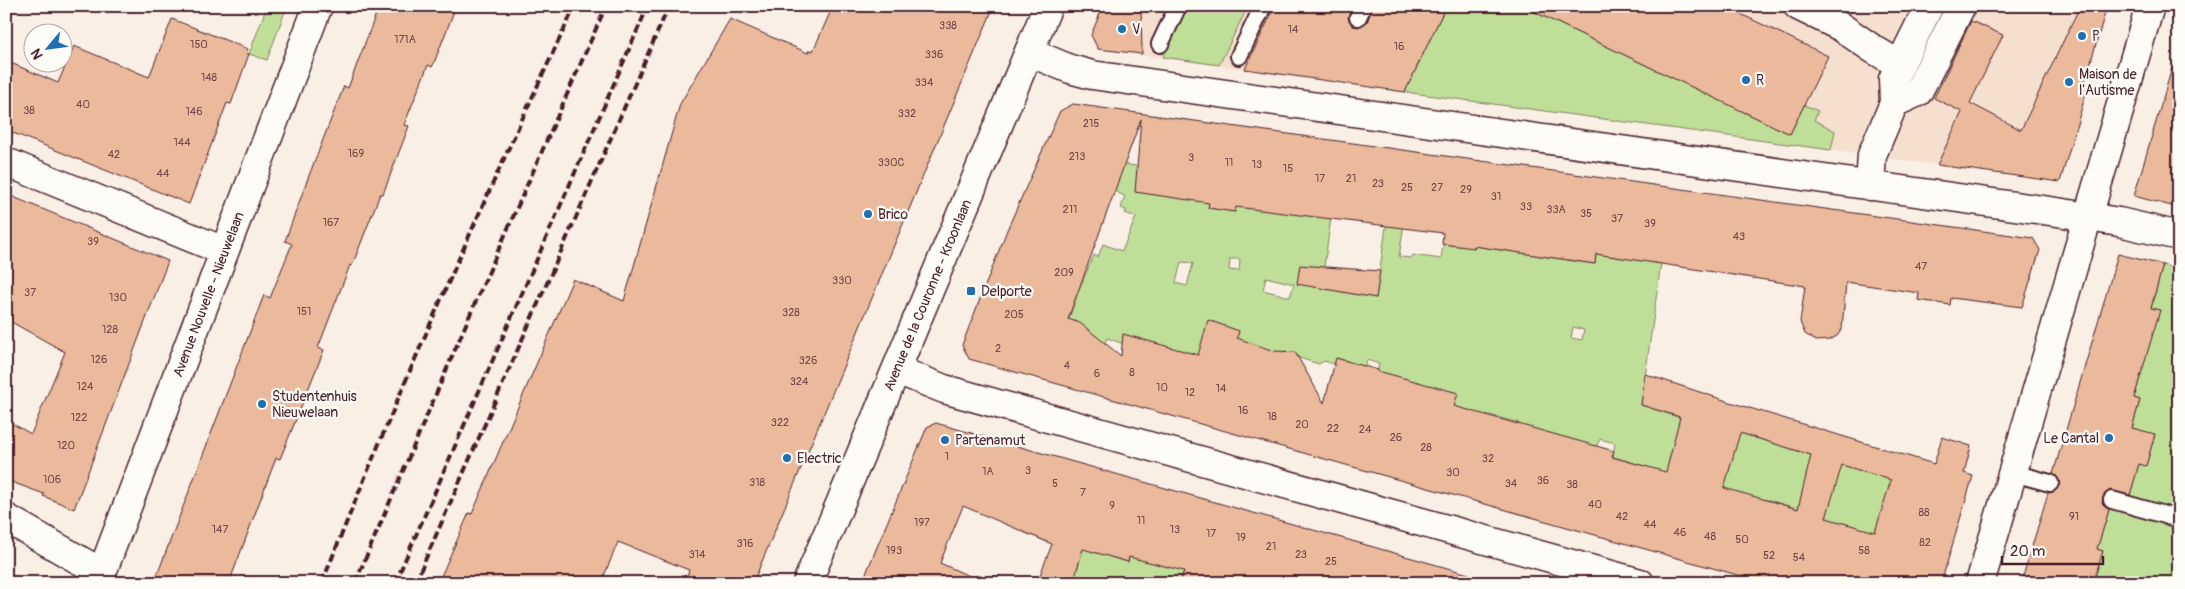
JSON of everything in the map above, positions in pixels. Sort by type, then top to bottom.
[{"type":"street","name":"Avenue Nouvelle - Nieuwelaan","points":[[100,578],[318,6]]},
{"type":"street","name":"Avenue de la Couronne - Kroonlaan","points":[[807,583],[1048,6]]},
{"type":"street","points":[[1798,6],[1841,27],[1872,49],[1900,65]]},
{"type":"street","points":[[1870,186],[1872,155],[1894,103],[1893,79],[1929,6]]},
{"type":"street","points":[[1894,103],[1918,92],[1961,6]]},
{"type":"street","points":[[1980,583],[2150,6]]},
{"type":"street","points":[[1029,52],[1070,69],[1092,75],[2088,217],[2179,236]]},
{"type":"street","points":[[6,162],[224,251]]},
{"type":"street","points":[[897,370],[944,389],[1640,583]]},
{"type":"street","points":[[6,518],[100,578]]},
{"type":"lane","points":[[1160,44],[1178,6]]},
{"type":"lane","points":[[1239,56],[1263,6]]},
{"type":"lane","points":[[2013,473],[2050,483]]},
{"type":"lane","points":[[2112,500],[2179,519]]},
{"type":"shaded area","points":[[1103,6],[2108,6],[2085,81],[2089,83],[2060,182],[1098,49],[1091,35]]},
{"type":"green space","points":[[267,6],[287,6],[267,60],[249,54]]},
{"type":"green space","points":[[1187,6],[1248,6],[1219,65],[1163,57]]},
{"type":"green space","points":[[1446,6],[1522,6],[1790,134],[1804,105],[1818,111],[1814,120],[1835,131],[1831,150],[1405,92]]},
{"type":"green space","points":[[1116,163],[1177,172],[1209,203],[1208,208],[1235,212],[1238,195],[1331,218],[1321,288],[1376,298],[1387,220],[1404,223],[1399,257],[1412,258],[1413,255],[1441,259],[1447,217],[1474,248],[1474,246],[1595,264],[1596,254],[1661,263],[1641,405],[1708,427],[1724,428],[1895,481],[1875,532],[1871,531],[1869,537],[1824,525],[1828,510],[1799,503],[1798,509],[1769,500],[1722,495],[1729,470],[1665,478],[1651,468],[1614,457],[1615,443],[1600,439],[1596,447],[1517,428],[1519,423],[1486,414],[1485,417],[1452,414],[1457,393],[1427,385],[1374,387],[1379,364],[1367,360],[1360,384],[1345,380],[1350,362],[1337,358],[1334,364],[1324,361],[1319,364],[1299,358],[1295,353],[1286,351],[1195,369],[1107,338],[1105,343],[1079,336],[1069,319],[1079,289],[1094,255],[1098,257],[1103,244],[1122,251],[1136,217],[1125,213],[1126,210],[1121,208],[1125,196],[1106,188]],"holes":[[[1230,259],[1240,259],[1239,271],[1229,270]],[[1181,262],[1193,263],[1187,286],[1176,283]],[[1266,277],[1294,284],[1290,297],[1263,290]],[[1573,327],[1584,330],[1582,340],[1571,338]]]},
{"type":"green space","points":[[2163,265],[2179,270],[2179,578],[2176,577],[2174,583],[2093,583],[2103,551],[2097,549],[2115,490],[2130,495],[2139,464],[2146,465],[2155,435],[2132,428],[2140,400],[2134,398],[2159,310],[2151,308]]},
{"type":"green space","points":[[1034,504],[1113,558],[1128,562],[1130,554],[1185,566],[1180,583],[1073,583],[1081,556],[1023,532]]},
{"type":"building","points":[[379,6],[456,6],[434,63],[432,67],[428,65],[404,125],[409,126],[383,194],[380,194],[352,266],[350,265],[318,348],[324,350],[280,459],[276,458],[229,583],[154,583],[264,295],[270,298],[292,244],[285,241],[308,178],[344,86],[348,88]]},
{"type":"building","points":[[833,6],[994,6],[753,583],[684,583],[689,570],[618,542],[601,583],[438,583],[469,513],[472,514],[573,279],[624,301],[680,104],[730,19],[808,53],[809,50],[813,51]]},
{"type":"building","name":"V","points":[[1103,6],[1141,6],[1142,54],[1098,49],[1091,35]]},
{"type":"building","points":[[1275,6],[1352,6],[1348,18],[1353,26],[1358,27],[1367,22],[1373,6],[1446,6],[1405,92],[1245,69]]},
{"type":"building","name":"R","points":[[1522,6],[1724,6],[1828,56],[1790,134]]},
{"type":"building","points":[[2080,6],[2107,6],[2085,82],[2089,83],[2060,182],[1937,165],[1962,112],[1934,98],[1971,21],[2003,35],[1970,103],[2021,130]]},
{"type":"building","points":[[172,19],[248,49],[246,53],[249,54],[231,104],[227,103],[189,204],[6,130],[6,61],[22,68],[22,72],[32,72],[58,83],[63,72],[72,72],[72,51],[74,46],[149,77]]},
{"type":"building","points":[[2172,68],[2179,69],[2179,208],[2134,196]]},
{"type":"building","points":[[1073,104],[2033,238],[2040,250],[2022,307],[1951,298],[1950,305],[1918,300],[1919,293],[1846,282],[1842,329],[1837,336],[1829,340],[1816,341],[1805,334],[1800,322],[1805,286],[1596,254],[1595,264],[1474,246],[1474,248],[1442,244],[1443,233],[1236,207],[1235,212],[1208,208],[1209,203],[1135,192],[1141,119],[1068,319],[1080,323],[1121,356],[1123,334],[1198,355],[1208,320],[1239,331],[1237,338],[1274,351],[1295,352],[1324,403],[1336,358],[1458,393],[1454,406],[1614,451],[1612,457],[1666,472],[1680,417],[1641,405],[1645,374],[1934,464],[1942,437],[1971,446],[1964,473],[1973,476],[1941,583],[1766,583],[969,359],[962,345],[1007,230],[1060,111]],"holes":[[[1740,433],[1811,455],[1798,509],[1724,488]],[[1842,465],[1891,480],[1875,532],[1826,518]]]},
{"type":"building","points":[[6,194],[168,261],[74,509],[43,496],[44,494],[6,480],[6,420],[31,434],[65,352],[6,319]]},
{"type":"building","points":[[2118,254],[2163,265],[2151,308],[2160,310],[2134,398],[2140,400],[2132,428],[2155,434],[2146,466],[2139,464],[2130,495],[2110,490],[2103,497],[2102,503],[2109,510],[2097,549],[2103,551],[2093,583],[2021,583],[2048,493],[2053,492],[2059,486],[2059,480],[2053,474]]},
{"type":"building","points":[[1300,265],[1380,271],[1376,298],[1297,284]]},
{"type":"building","points":[[936,423],[1472,575],[1471,583],[1180,583],[1184,571],[1129,557],[1128,562],[1083,549],[1073,583],[1058,583],[1040,575],[1052,544],[963,506],[940,563],[985,583],[862,583],[927,427]]},
{"type":"railway","points":[[322,583],[444,293],[508,149],[575,6]]},
{"type":"railway","points":[[355,583],[472,310],[606,6]]},
{"type":"railway","points":[[395,583],[648,6]]},
{"type":"railway","points":[[415,583],[669,6]]},
{"type":"place","name":"V","points":[[1122,29]]},
{"type":"place","name":"P","points":[[2082,36]]},
{"type":"place","name":"R","points":[[1746,80]]},
{"type":"place","name":"Maison de l'Autisme","points":[[2069,82]]},
{"type":"place","name":"Brico","points":[[868,214]]},
{"type":"place","name":"Delporte","points":[[971,291]]},
{"type":"place","name":"Studentenhuis Nieuwelaan","points":[[262,404]]},
{"type":"place","name":"Le Cantal","points":[[2109,438]]},
{"type":"place","name":"Partenamut","points":[[945,440]]},
{"type":"place","name":"Electric","points":[[787,458]]}]
